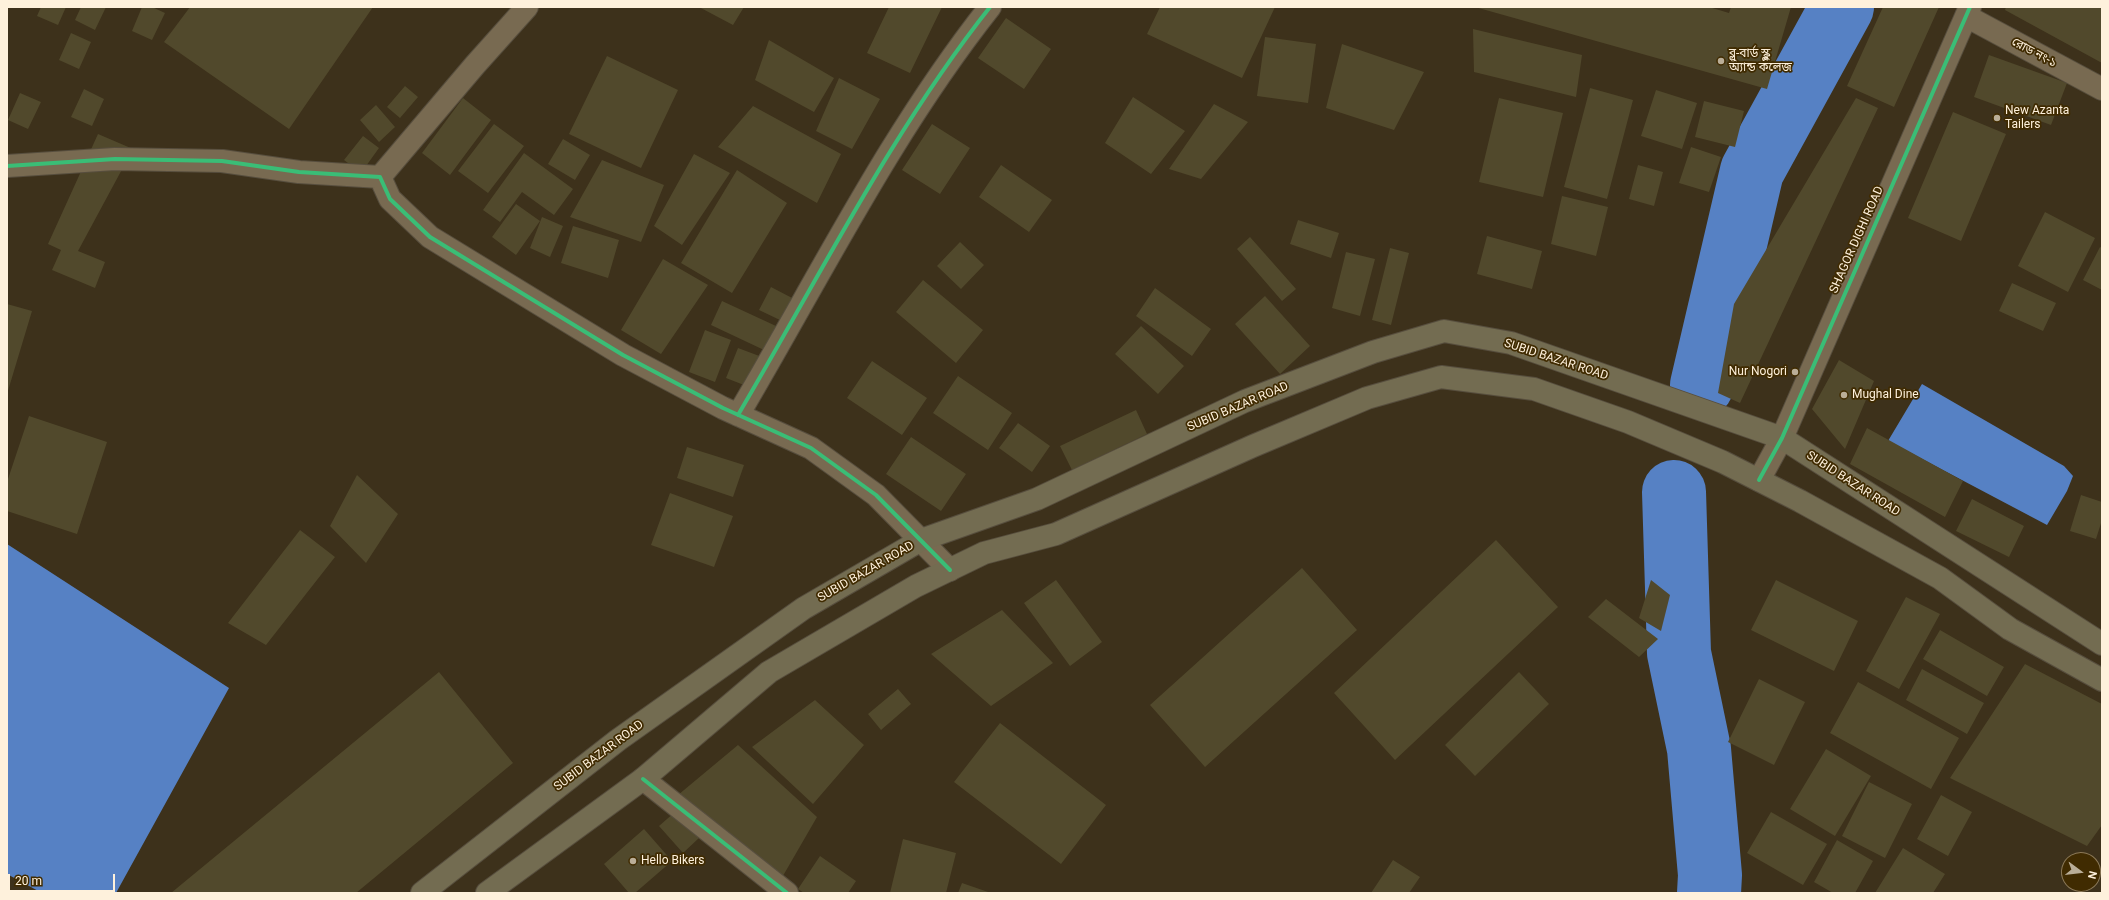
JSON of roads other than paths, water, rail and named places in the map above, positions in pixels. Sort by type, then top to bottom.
[{"type":"main road","name":"SUBID BAZAR ROAD","points":[[422,893],[618,740],[804,608],[921,540],[1037,499],[1245,401],[1373,352],[1444,331],[1511,343],[1782,438],[2102,644]]},
{"type":"main road","points":[[487,893],[643,779],[769,672],[916,586],[984,553],[1056,534],[1253,446],[1367,398],[1441,377],[1534,389],[1628,422],[1723,462],[1940,578],[2010,630],[2102,680]]},
{"type":"street","points":[[380,177],[475,65],[527,7]]},
{"type":"street","points":[[738,415],[881,166],[946,68],[990,7]]},
{"type":"street","name":"রোড নং-১","points":[[1968,12],[2102,89]]},
{"type":"street","name":"SHAGOR DIGHI ROAD","points":[[1759,480],[1782,438],[1968,12]]},
{"type":"street","points":[[7,166],[115,159],[222,161],[299,172],[380,177]]},
{"type":"street","points":[[380,177],[390,199],[430,237],[624,355],[738,415],[811,448],[876,494],[950,570]]},
{"type":"street","points":[[643,779],[787,893]]},
{"type":"water","points":[[1922,384],[2064,466],[2073,476],[2067,491],[2047,525],[1888,441]]},
{"type":"water","points":[[7,544],[229,688],[116,893],[42,893],[7,874]]},
{"type":"waterway","points":[[1702,385],[1752,171],[1842,7]]},
{"type":"waterway","points":[[1674,492],[1679,653],[1699,749],[1710,875],[1709,893]]},
{"type":"place","name":"ব্লু-বার্ড স্কুল অ্যান্ড কলেজ","points":[[1721,61]]},
{"type":"place","name":"New Azanta Tailers","points":[[1997,118]]},
{"type":"place","name":"Nur Nogori","points":[[1795,372]]},
{"type":"place","name":"Mughal Dine","points":[[1844,395]]},
{"type":"place","name":"Hello Bikers","points":[[633,861]]}]
